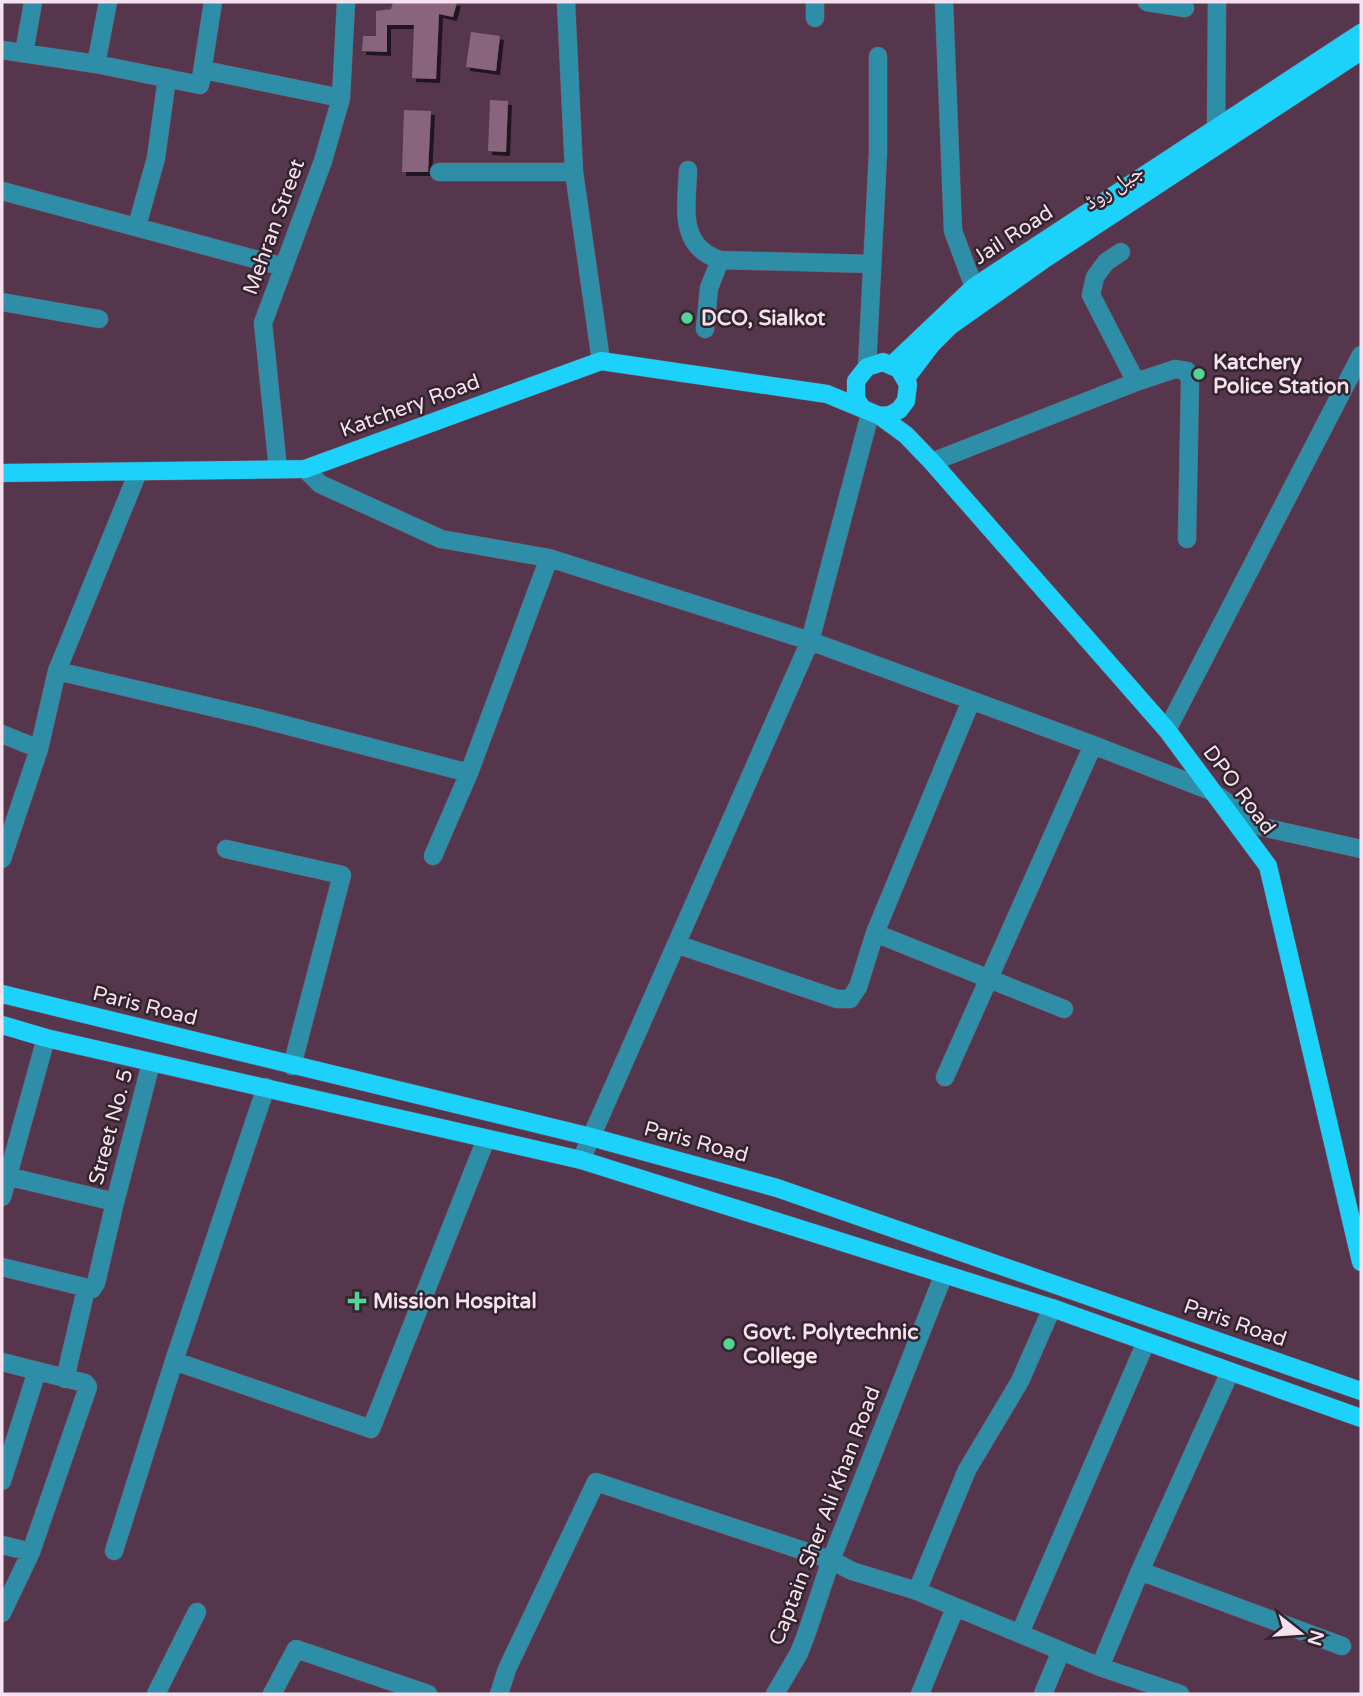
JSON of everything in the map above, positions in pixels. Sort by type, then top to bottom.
[{"type":"main road","name":"Jail Road","points":[[892,365],[974,287],[1361,33]]},
{"type":"main road","name":"جیل روڈ","points":[[906,378],[931,345],[950,327],[1046,258],[1361,51]]},
{"type":"main road","points":[[1216,128],[1216,147]]},
{"type":"main road","name":"Katchery Road","points":[[2,473],[305,469],[601,361],[827,394]]},
{"type":"main road","points":[[903,406],[890,415],[871,413],[856,399],[856,381],[867,367],[883,362],[900,369],[909,390],[903,406],[906,435]]},
{"type":"main road","points":[[827,394],[855,390]]},
{"type":"main road","name":"DPO Road","points":[[827,394],[871,413],[906,435],[932,462],[1167,730],[1268,866],[1361,1262]]},
{"type":"main road","name":"Paris Road","points":[[2,994],[591,1137],[777,1188],[1361,1391]]},
{"type":"main road","points":[[2,1025],[152,1063],[581,1160],[1052,1308],[1361,1419]]},
{"type":"main road","points":[[765,1217],[777,1188]]},
{"type":"street","points":[[24,53],[33,2]]},
{"type":"street","points":[[96,64],[108,2]]},
{"type":"street","points":[[2,50],[96,64],[200,85],[214,2]]},
{"type":"street","name":"Mehran Street","points":[[278,469],[263,323],[323,161],[341,98],[346,2]]},
{"type":"street","points":[[566,2],[574,172],[601,361]]},
{"type":"street","points":[[944,2],[953,232],[974,287]]},
{"type":"street","points":[[1147,2],[1185,8]]},
{"type":"street","points":[[1216,128],[1217,2]]},
{"type":"street","points":[[867,367],[878,152],[878,56]]},
{"type":"street","points":[[204,70],[341,98]]},
{"type":"street","points":[[137,226],[156,158],[167,78]]},
{"type":"street","points":[[688,170],[689,234],[695,246],[706,256],[720,260],[872,264]]},
{"type":"street","points":[[439,172],[574,172]]},
{"type":"street","points":[[2,191],[284,267]]},
{"type":"street","points":[[1121,252],[1106,262],[1095,277],[1091,295],[1136,382]]},
{"type":"street","points":[[705,329],[709,288],[720,260]]},
{"type":"street","points":[[2,302],[99,319]]},
{"type":"street","points":[[1167,730],[1354,385],[1361,355]]},
{"type":"street","points":[[932,462],[1136,382],[1175,369],[1187,371],[1190,381],[1188,539]]},
{"type":"street","points":[[581,1160],[810,642],[871,413]]},
{"type":"street","points":[[305,469],[320,484],[441,539],[549,558],[810,642],[1211,791],[1262,827],[1361,849]]},
{"type":"street","points":[[2,859],[40,749],[57,671],[138,472]]},
{"type":"street","points":[[433,856],[469,773],[549,558]]},
{"type":"street","points":[[57,671],[258,718],[469,773]]},
{"type":"street","points":[[676,944],[844,1000],[850,999],[858,987],[875,933],[971,701]]},
{"type":"street","points":[[2,734],[40,749]]},
{"type":"street","points":[[945,1077],[1093,745]]},
{"type":"street","points":[[226,849],[342,875],[292,1066]]},
{"type":"street","points":[[875,933],[1064,1009]]},
{"type":"street","points":[[2,1197],[4,1175],[46,1038]]},
{"type":"street","name":"Street No. 5","points":[[65,1379],[86,1289],[92,1289],[96,1283],[152,1063]]},
{"type":"street","points":[[114,1550],[266,1087]]},
{"type":"street","points":[[174,1361],[371,1429],[486,1139]]},
{"type":"street","points":[[4,1175],[115,1202]]},
{"type":"street","points":[[2,1267],[86,1289]]},
{"type":"street","name":"Captain Sher Ali Khan Road","points":[[775,1694],[799,1653],[831,1560],[944,1274]]},
{"type":"street","points":[[917,1591],[967,1469],[1020,1381],[1052,1308]]},
{"type":"street","points":[[1020,1633],[1146,1342]]},
{"type":"street","points":[[2,1362],[85,1383],[88,1387],[88,1394],[31,1552],[2,1613]]},
{"type":"street","points":[[2,1482],[5,1456],[37,1371]]},
{"type":"street","points":[[1100,1667],[1140,1571],[1230,1372]]},
{"type":"street","points":[[499,1694],[507,1669],[596,1482],[917,1591],[1161,1691],[1180,1694]]},
{"type":"street","points":[[2,1545],[31,1552]]},
{"type":"street","points":[[1140,1571],[1342,1646]]},
{"type":"street","points":[[920,1694],[955,1608]]},
{"type":"street","points":[[156,1694],[197,1612]]},
{"type":"street","points":[[272,1694],[296,1649],[428,1694]]},
{"type":"street","points":[[1043,1694],[1061,1651]]},
{"type":"building","points":[[393,2],[457,2],[453,17],[439,14],[436,79],[412,78],[414,25],[387,25],[387,52],[362,51],[363,36],[376,36],[376,11],[391,9]]},
{"type":"building","points":[[471,32],[500,36],[496,71],[466,67]]},
{"type":"building","points":[[490,100],[508,101],[506,152],[488,151]]},
{"type":"building","points":[[404,110],[431,111],[428,172],[402,172]]},
{"type":"place","name":"DCO, Sialkot","points":[[687,318]]},
{"type":"place","name":"Katchery Police Station","points":[[1199,374]]},
{"type":"place","name":"Mission Hospital","points":[[357,1301]]},
{"type":"place","name":"Govt. Polytechnic College","points":[[729,1344]]}]
